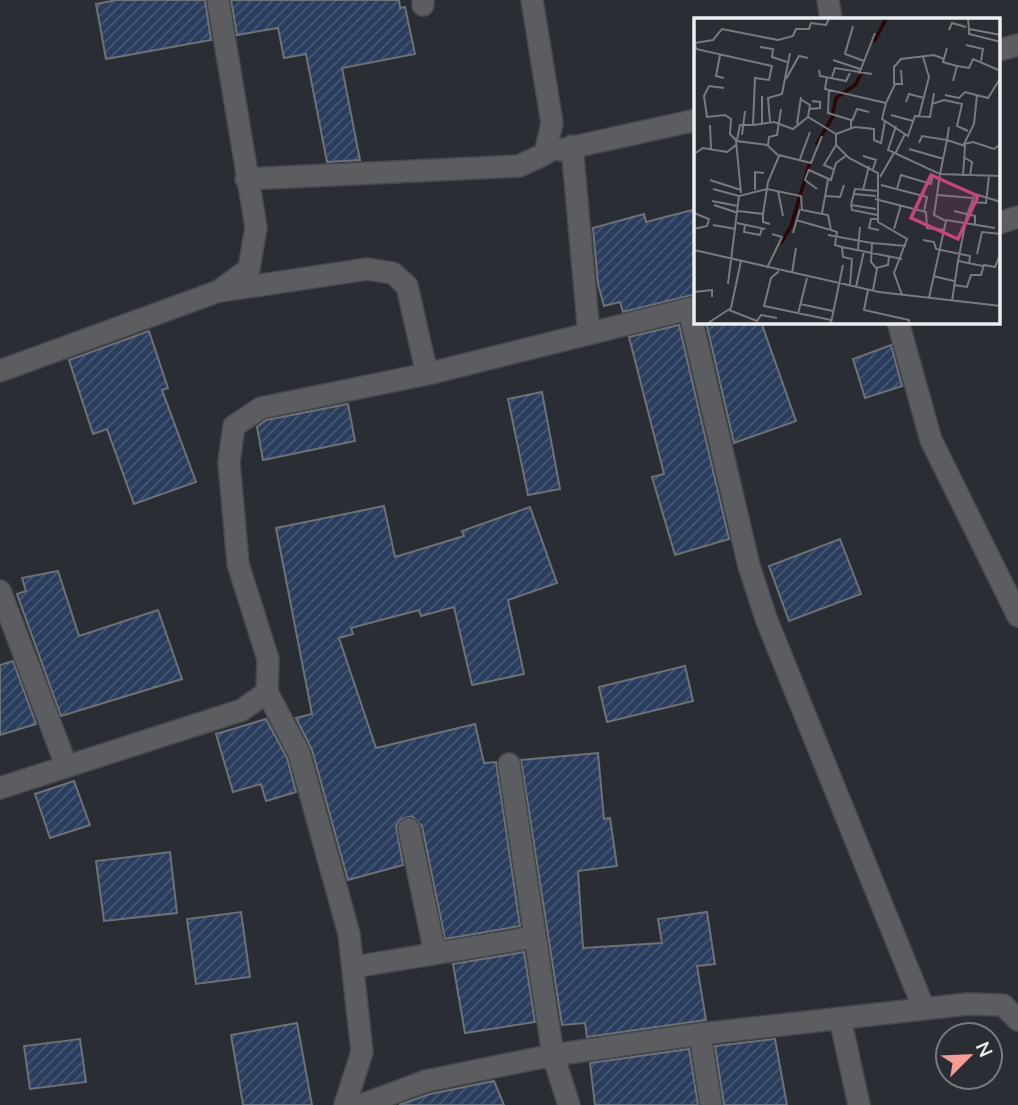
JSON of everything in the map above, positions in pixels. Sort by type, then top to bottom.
[{"type":"street","points":[[218,0],[256,227],[249,269],[219,291]]},
{"type":"street","points":[[532,0],[552,123],[545,154]]},
{"type":"street","points":[[828,0],[831,18]]},
{"type":"street","points":[[1000,50],[1018,45]]},
{"type":"street","points":[[246,179],[519,166],[572,146],[694,120]]},
{"type":"street","points":[[572,146],[589,334]]},
{"type":"street","points":[[1000,223],[1018,217]]},
{"type":"street","points":[[0,371],[219,291],[367,269],[393,273],[407,286],[427,374]]},
{"type":"street","points":[[345,1105],[362,1052],[349,934],[299,753],[267,692],[268,659],[238,564],[229,462],[234,426],[261,408],[427,374],[692,308]]},
{"type":"street","points":[[695,324],[745,552],[767,621],[923,1009]]},
{"type":"street","points":[[899,324],[931,440],[1018,616]]},
{"type":"street","points":[[0,591],[66,765]]},
{"type":"street","points":[[0,788],[242,710],[267,692]]},
{"type":"street","points":[[509,764],[553,1055],[569,1105]]},
{"type":"street","points":[[409,829],[435,953]]},
{"type":"street","points":[[354,967],[535,937]]},
{"type":"street","points":[[361,1105],[426,1081],[553,1055],[700,1034],[968,1003],[1003,1005],[1018,1020]]},
{"type":"street","points":[[840,1018],[859,1105]]},
{"type":"street","points":[[700,1034],[712,1105]]},
{"type":"building","points":[[117,0],[205,0],[211,40],[106,59],[96,4]]},
{"type":"building","points":[[231,0],[399,0],[400,8],[405,7],[415,54],[342,68],[360,160],[327,162],[306,54],[284,58],[278,28],[237,35]]},
{"type":"building","points":[[694,210],[694,294],[623,312],[620,302],[604,306],[598,284],[593,228],[644,214],[646,222]]},
{"type":"building","points":[[706,324],[762,324],[796,421],[734,443]]},
{"type":"building","points":[[679,325],[729,539],[675,555],[652,477],[664,474],[629,337]]},
{"type":"building","points":[[149,331],[168,388],[162,390],[196,482],[134,504],[107,429],[93,434],[69,360]]},
{"type":"building","points":[[891,345],[902,386],[865,398],[853,359]]},
{"type":"building","points":[[542,392],[560,489],[528,495],[508,399]]},
{"type":"building","points":[[348,404],[355,441],[263,460],[257,427],[266,420]]},
{"type":"building","points":[[384,506],[395,557],[464,536],[462,531],[530,507],[557,583],[508,600],[524,674],[472,685],[454,607],[421,616],[419,610],[351,628],[353,634],[339,638],[376,748],[475,724],[484,763],[496,762],[520,926],[445,939],[422,826],[412,816],[401,819],[396,826],[403,865],[348,880],[312,750],[296,718],[312,714],[276,528]]},
{"type":"building","points":[[840,539],[861,594],[789,621],[769,566]]},
{"type":"building","points":[[58,571],[79,636],[158,610],[182,679],[61,716],[17,594],[26,591],[22,578]]},
{"type":"building","points":[[13,661],[36,724],[0,735],[0,665]]},
{"type":"building","points":[[685,666],[693,701],[607,722],[599,687]]},
{"type":"building","points":[[266,719],[287,758],[296,792],[266,801],[261,784],[233,792],[216,734]]},
{"type":"building","points":[[598,753],[604,819],[610,818],[617,866],[578,871],[583,948],[662,943],[658,919],[707,912],[715,964],[697,966],[706,1020],[587,1037],[585,1023],[562,1025],[521,760]]},
{"type":"building","points":[[74,781],[90,825],[50,838],[35,794]]},
{"type":"building","points":[[170,852],[177,913],[104,921],[96,861]]},
{"type":"building","points":[[241,912],[250,977],[196,984],[187,919]]},
{"type":"building","points":[[524,952],[535,1022],[465,1033],[453,964]]},
{"type":"building","points":[[297,1023],[312,1105],[243,1105],[231,1035]]},
{"type":"building","points":[[80,1039],[86,1082],[30,1089],[24,1046]]},
{"type":"building","points":[[775,1039],[787,1105],[724,1105],[715,1046]]},
{"type":"building","points":[[689,1049],[698,1105],[595,1105],[590,1063]]},
{"type":"building","points":[[494,1081],[504,1105],[399,1105],[430,1094]]}]
